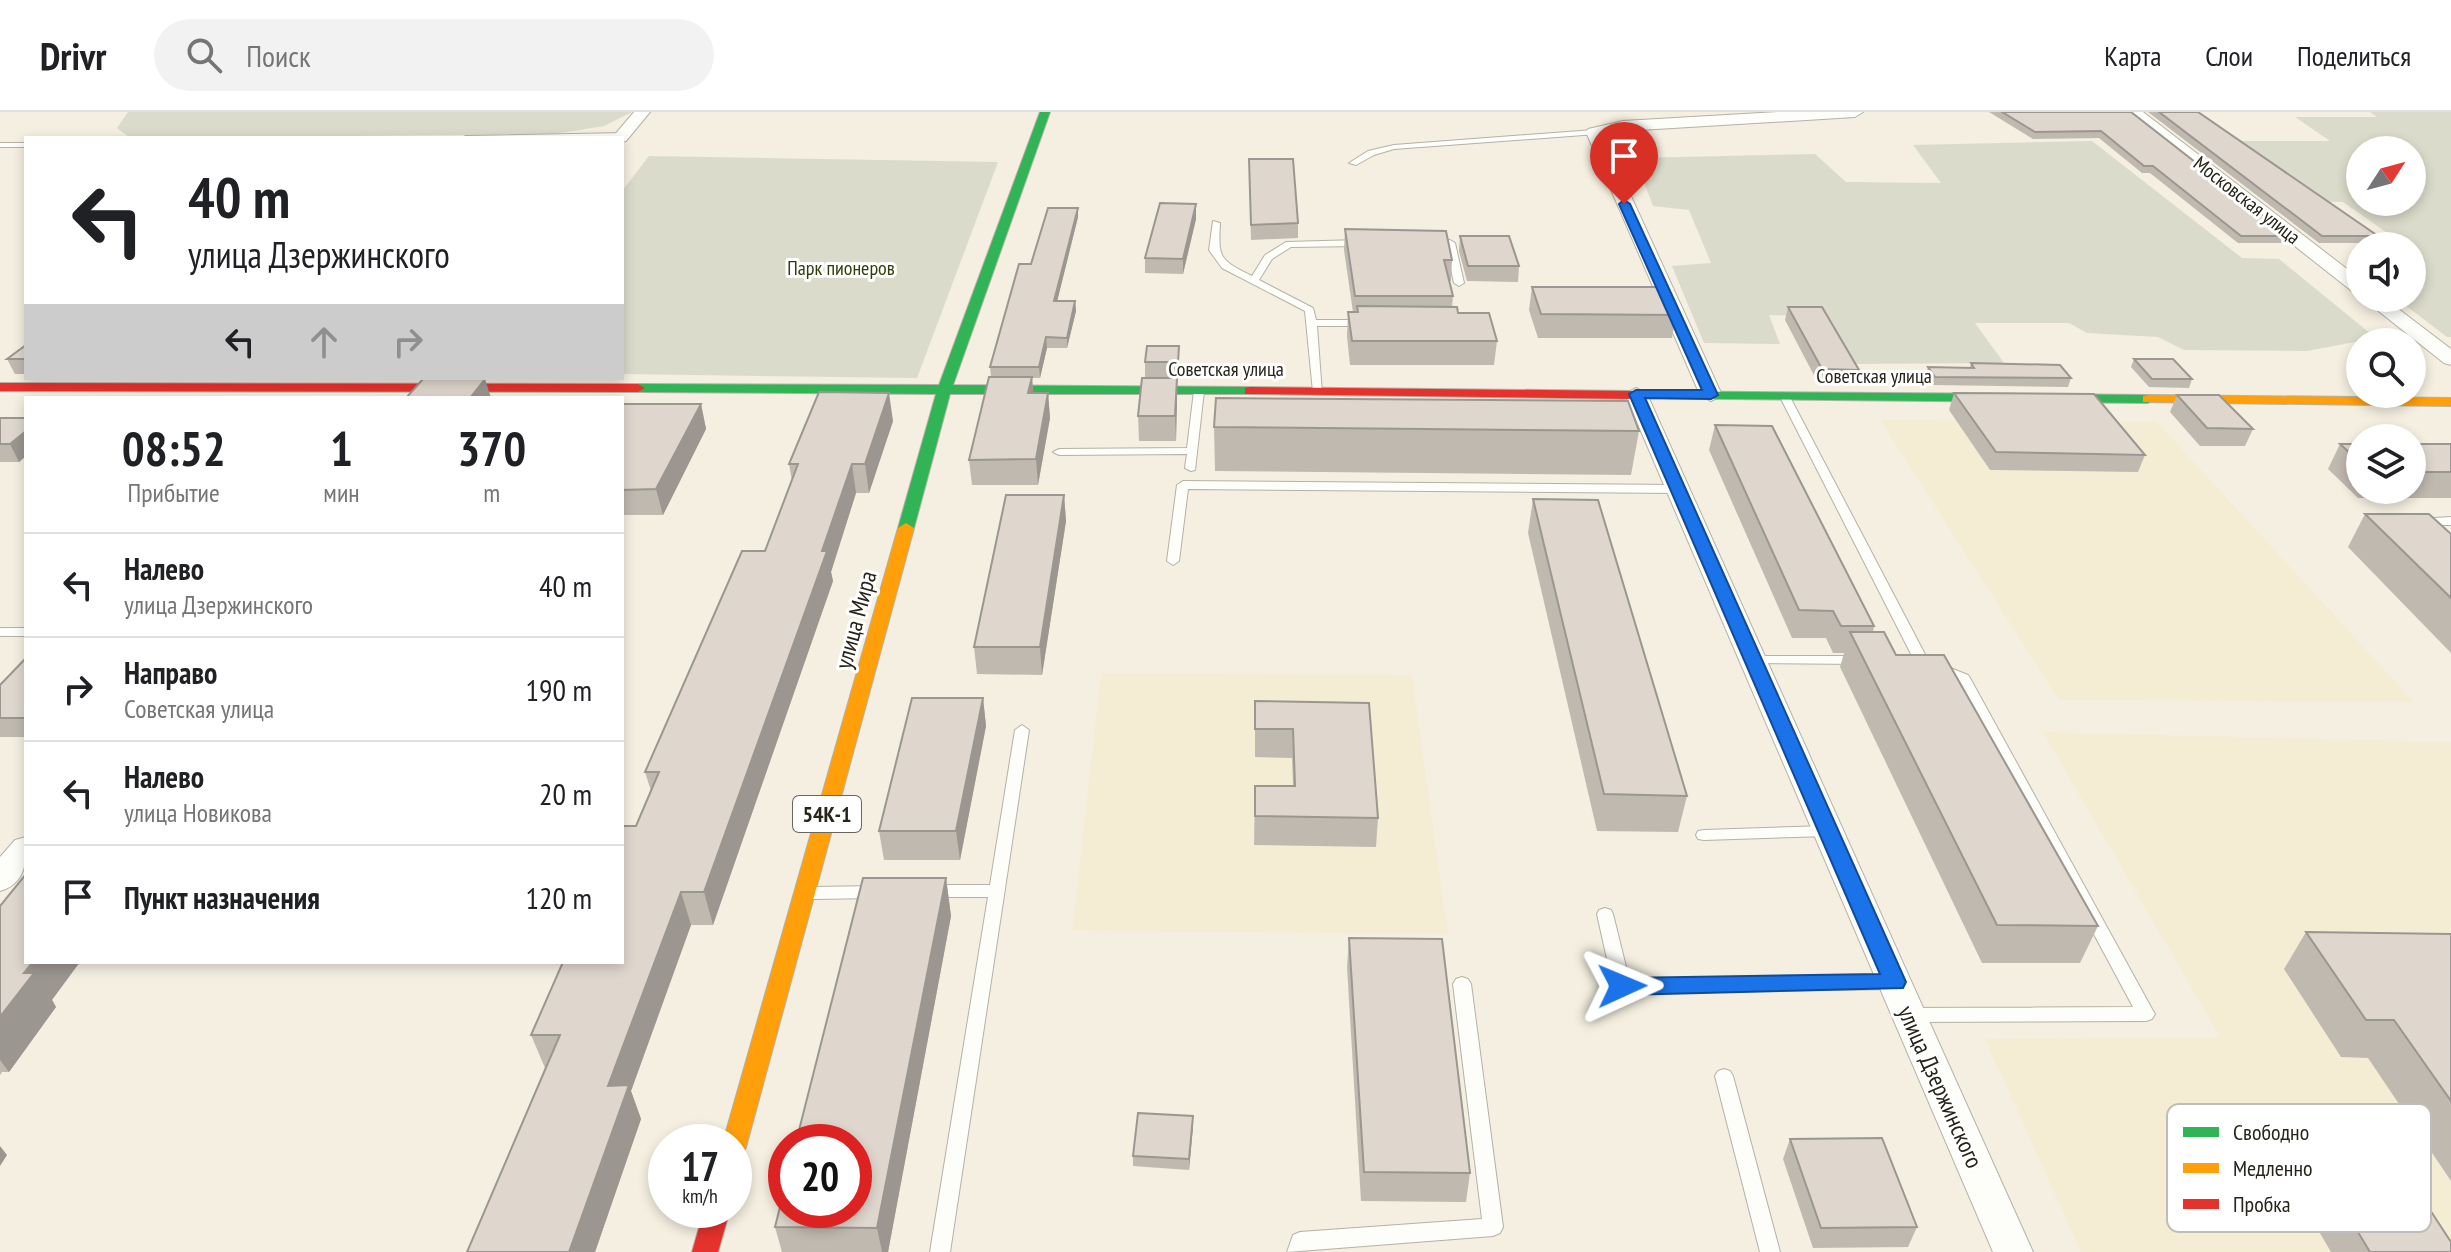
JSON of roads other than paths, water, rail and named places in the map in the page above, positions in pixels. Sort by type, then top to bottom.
[{"type":"street","points":[[621,136],[642,112]]},
{"type":"street","points":[[1711,395],[1594,132],[1623,126],[1855,112]]},
{"type":"street","name":"Московская улица","points":[[2133,112],[2346,277]]},
{"type":"street","name":"улица Мира","points":[[740,1124],[944,390],[1043,118]]},
{"type":"street","points":[[2390,312],[2451,359]]},
{"type":"street","name":"Советская улица","points":[[0,387],[1199,391],[2451,402]]},
{"type":"street","name":"улица Дзержинского","points":[[1636,394],[2013,1252]]},
{"type":"street","points":[[0,879],[24,850]]},
{"type":"street","points":[[705,1252],[712,1228]]},
{"type":"lane","points":[[1353,163],[1371,153],[1394,147],[1594,132]]},
{"type":"lane","points":[[0,145],[24,145]]},
{"type":"lane","points":[[1216,223],[1214,250],[1225,266],[1310,310],[1318,392]]},
{"type":"lane","points":[[1254,281],[1268,257],[1289,244],[1373,243]]},
{"type":"lane","points":[[1419,243],[1450,243],[1459,283]]},
{"type":"lane","points":[[1311,323],[1371,323]]},
{"type":"lane","points":[[1191,468],[1199,391]]},
{"type":"lane","points":[[1785,397],[1921,660]]},
{"type":"lane","points":[[1059,452],[1192,451]]},
{"type":"lane","points":[[1173,561],[1183,485],[1678,489]]},
{"type":"lane","points":[[2434,548],[2426,541],[2438,521],[2451,521]]},
{"type":"lane","points":[[0,632],[24,632]]},
{"type":"lane","points":[[1753,660],[1875,660]]},
{"type":"lane","points":[[1890,660],[1921,660],[1963,678],[2146,1014],[1909,1015]]},
{"type":"lane","points":[[940,1252],[1022,730]]},
{"type":"lane","points":[[1704,835],[1828,831]]},
{"type":"lane","points":[[805,893],[997,891]]},
{"type":"lane","points":[[1605,914],[1622,986],[1895,982]]},
{"type":"lane","points":[[1297,1252],[1300,1241],[1493,1227],[1462,984]]},
{"type":"lane","points":[[1724,1076],[1770,1252]]},
{"type":"park label","name":"Парк пионеров","points":[[841,268]]}]
